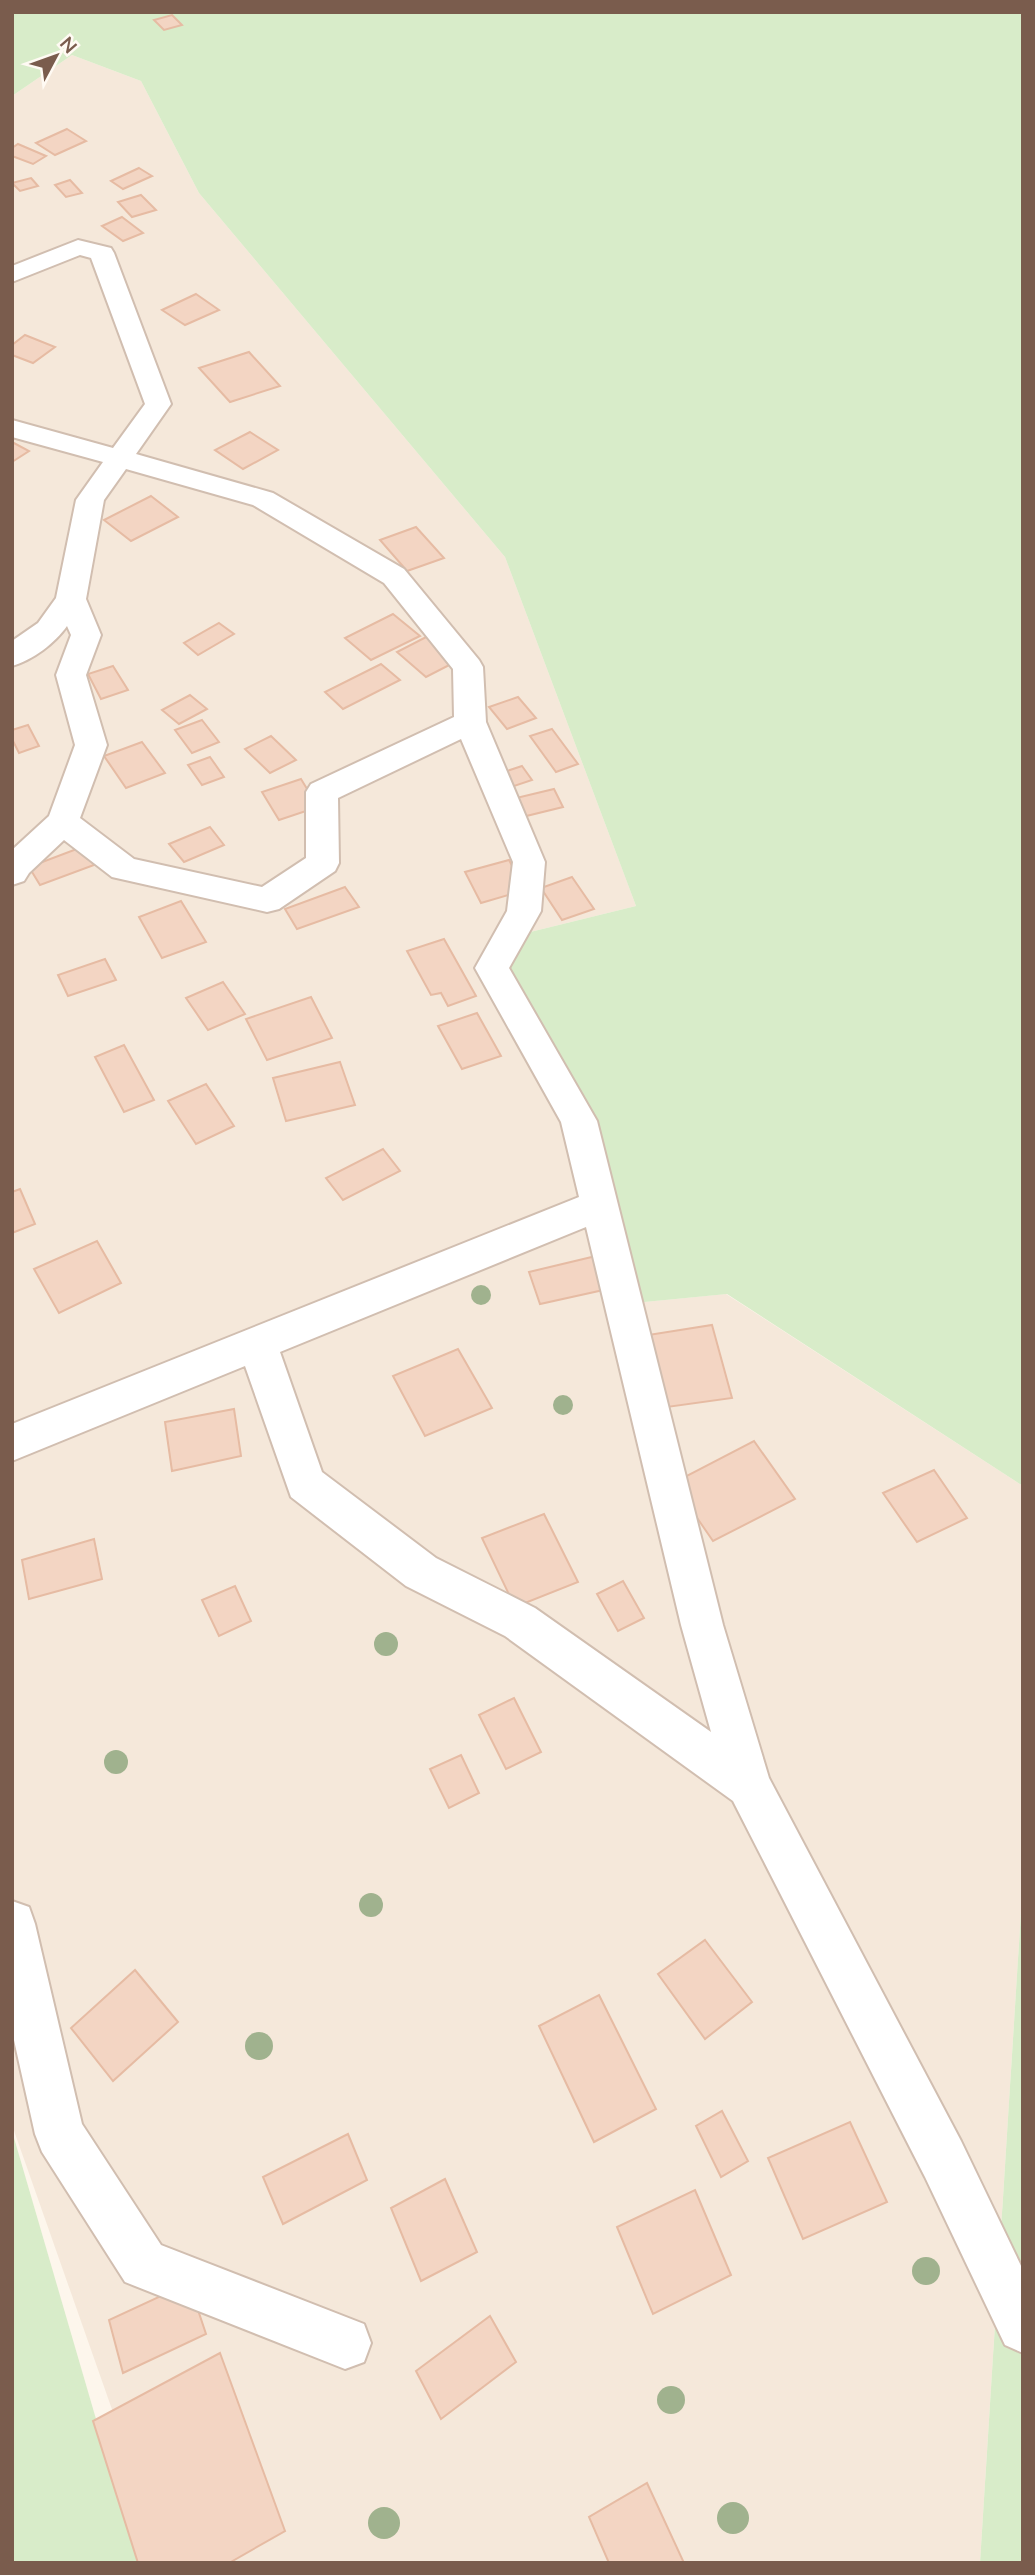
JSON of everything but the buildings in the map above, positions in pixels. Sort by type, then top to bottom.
[{"type":"street","points":[[12,275],[78,247],[102,253],[158,404],[90,500],[71,599],[50,630],[12,656]]},
{"type":"street","points":[[12,428],[263,499],[394,576],[468,667],[470,722],[529,862],[524,911],[492,968],[579,1121],[702,1625],[749,1785],[943,2159],[1023,2327]]},
{"type":"street","points":[[12,873],[14,867],[63,821],[91,745],[71,675],[86,635],[71,599]]},
{"type":"street","points":[[63,821],[124,869],[267,900],[323,863],[322,792],[470,722]]},
{"type":"street","points":[[12,1443],[599,1205]]},
{"type":"street","points":[[257,1343],[306,1484],[421,1572],[520,1622],[749,1785]]},
{"type":"street","points":[[12,1924],[27,2061],[60,2134],[143,2264],[345,2343]]},
{"type":"shaded area","points":[[72,55],[141,81],[199,193],[505,557],[636,906],[510,937],[579,1121],[624,1304],[726,1294],[1023,1486],[1023,1880],[980,2563],[166,2563],[12,2125],[12,96]]},
{"type":"green space","points":[[12,12],[1023,12],[1023,1486],[727,1294],[624,1304],[579,1121],[492,968],[510,937],[636,906],[505,557],[199,193],[141,81],[72,55],[12,96]]},
{"type":"green space","points":[[1023,1880],[1023,2563],[980,2563]]},
{"type":"green space","points":[[12,2131],[138,2563],[12,2563]]}]
